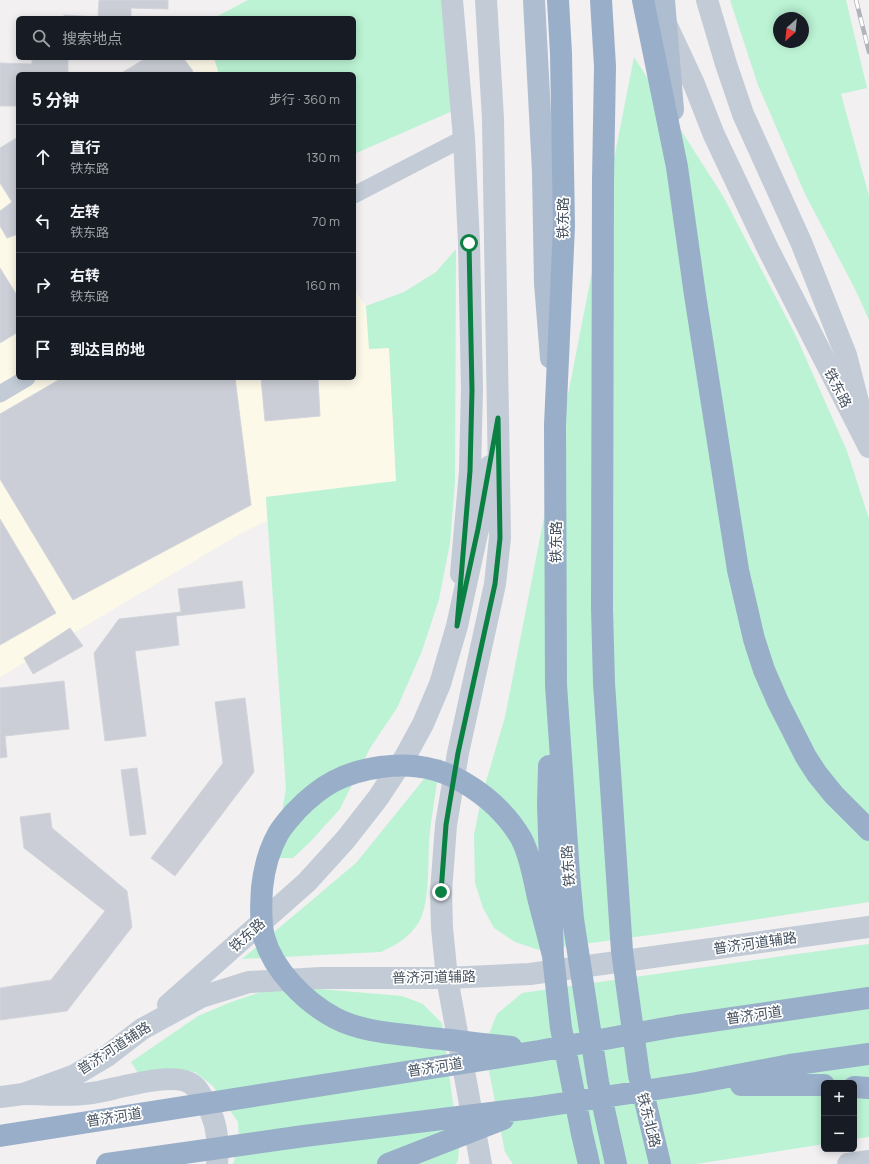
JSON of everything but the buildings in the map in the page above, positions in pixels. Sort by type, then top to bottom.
[{"type":"highway","name":"铁东路","points":[[558,0],[562,53],[564,226],[555,425],[556,685],[572,912],[598,1082],[616,1164]]},
{"type":"highway","name":"铁东北路","points":[[601,0],[605,66],[603,180],[602,609],[604,683],[622,951],[639,1075],[660,1164]]},
{"type":"highway","points":[[643,0],[678,167],[695,295],[738,570],[754,639],[764,670],[778,702],[806,756],[817,774],[834,795],[869,830]]},
{"type":"highway","points":[[556,685],[550,747],[548,804],[554,956],[561,1028],[589,1164]]},
{"type":"highway","points":[[539,1051],[358,1028],[316,1007],[296,989],[280,968],[269,951],[264,936],[261,920],[261,896],[264,874],[270,852],[278,834],[289,819],[312,796],[327,784],[356,771],[392,765],[419,766],[435,769],[452,776],[474,789],[490,801],[503,813],[521,839],[529,860],[554,956]]},
{"type":"highway","name":"普济河道","points":[[0,1136],[539,1051],[678,1026],[869,998]]},
{"type":"highway","points":[[107,1164],[304,1136],[532,1108],[696,1084],[790,1065],[869,1054]]},
{"type":"highway","points":[[696,1084],[821,1085]]},
{"type":"highway","points":[[857,1087],[869,1088]]},
{"type":"highway","points":[[388,1164],[532,1108]]},
{"type":"main road","points":[[534,0],[542,172],[545,283],[555,425]]},
{"type":"main road","name":"铁东路","points":[[664,0],[678,167]]},
{"type":"street","name":"铁东路","points":[[452,0],[464,138],[469,243],[472,397],[470,471],[457,626]]},
{"type":"street","name":"铁东路","points":[[481,1164],[447,978],[442,928],[441,892],[446,825],[458,753],[495,584],[500,538],[493,119],[486,0]]},
{"type":"street","name":"铁东路","points":[[656,0],[694,84],[714,135],[828,368],[869,446]]},
{"type":"street","points":[[707,0],[743,114],[801,242],[846,355],[869,446]]},
{"type":"street","points":[[356,194],[464,138]]},
{"type":"street","points":[[0,394],[24,380]]},
{"type":"street","name":"铁东路","points":[[142,1029],[307,882],[346,840],[374,804],[405,757],[423,724],[440,684],[457,626],[478,529],[498,418]]},
{"type":"street","name":"普济河道辅路","points":[[23,1094],[75,1075],[107,1056],[142,1029],[202,997],[249,982],[321,978],[447,978],[530,974],[869,926]]},
{"type":"street","name":"普济河道辅路","points":[[0,1097],[23,1094],[96,1093],[156,1080],[181,1080],[193,1085],[211,1112],[217,1138],[217,1164]]},
{"type":"street","points":[[848,1164],[869,1161]]},
{"type":"shaded area","points":[[143,60],[215,60],[218,72],[123,72]]},
{"type":"shaded area","points":[[16,138],[16,380],[356,380],[356,293],[366,306],[369,349],[389,348],[397,481],[266,497],[267,521],[243,532],[0,677],[0,148]]},
{"type":"green space","points":[[248,0],[444,0],[457,109],[356,153],[356,72],[218,72],[215,60],[356,60],[356,16],[218,16]]},
{"type":"green space","points":[[730,0],[846,0],[867,88],[841,94],[869,196],[869,320],[855,289],[805,194],[758,85]]},
{"type":"green space","points":[[634,57],[723,196],[795,334],[847,451],[869,519],[869,902],[687,930],[539,950],[515,942],[494,928],[483,908],[475,883],[474,835],[482,795],[505,717]]},
{"type":"green space","points":[[456,249],[455,482],[450,543],[439,599],[422,651],[397,708],[370,748],[340,809],[311,841],[293,858],[274,858],[286,789],[266,497],[396,481],[389,348],[369,349],[366,306],[404,292],[436,272]]},
{"type":"green space","points":[[441,758],[430,831],[427,891],[423,913],[419,922],[411,932],[397,943],[381,952],[242,959],[356,863]]},
{"type":"green space","points":[[869,944],[869,1137],[857,1139],[857,1080],[821,1080],[821,1144],[696,1164],[513,1164],[505,1152],[484,1046],[497,1014],[522,993]]},
{"type":"green space","points":[[320,989],[402,996],[423,1004],[442,1023],[459,1147],[458,1160],[456,1164],[233,1164],[239,1144],[238,1122],[213,1086],[195,1072],[173,1069],[138,1073],[131,1062],[198,1016],[231,1002],[264,991]]},
{"type":"railway","points":[[856,0],[869,52]]},
{"type":"route","points":[[441,892],[446,825],[458,753],[485,636],[495,584],[500,538],[498,418],[478,529],[457,626],[470,471],[472,390],[469,243]]}]
